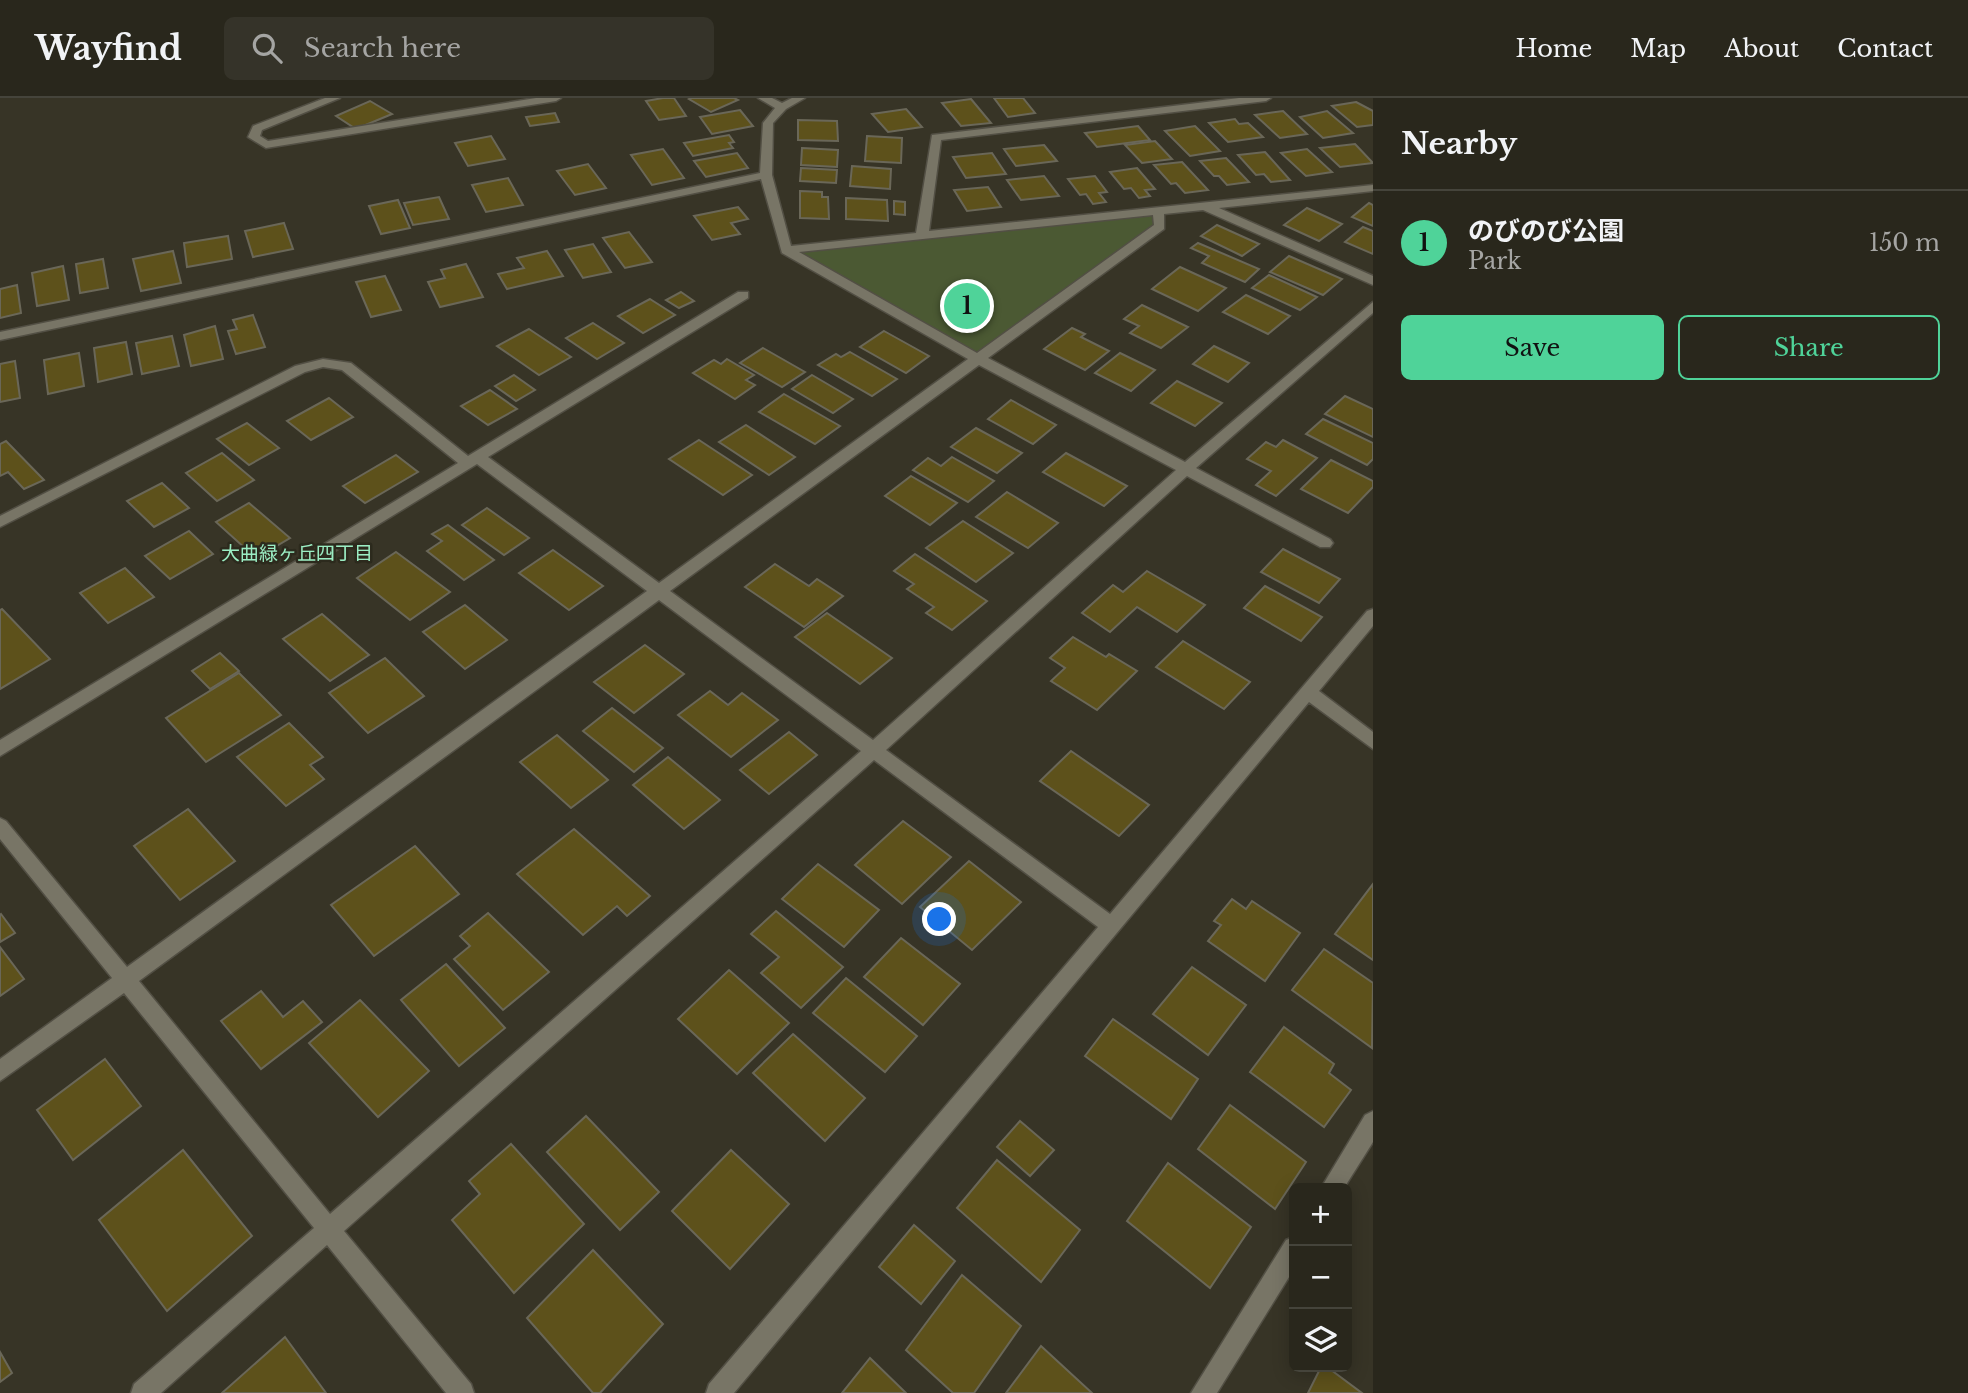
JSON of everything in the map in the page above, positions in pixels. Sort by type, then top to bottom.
[{"type":"street","points":[[335,98],[257,128],[254,137],[266,145],[556,98]]},
{"type":"street","points":[[763,98],[782,107]]},
{"type":"street","points":[[800,98],[782,107],[768,123],[766,175],[786,250],[977,358],[1325,543]]},
{"type":"street","points":[[922,235],[936,137],[1266,98]]},
{"type":"street","points":[[0,336],[766,175]]},
{"type":"street","points":[[786,250],[1373,188]]},
{"type":"street","points":[[1205,206],[1373,281]]},
{"type":"street","points":[[0,1070],[1160,226],[1158,211]]},
{"type":"street","points":[[0,748],[743,295]]},
{"type":"street","points":[[143,1393],[874,750],[1186,469],[1373,306]]},
{"type":"street","points":[[0,522],[300,369],[323,363],[346,366],[1111,926]]},
{"type":"street","points":[[718,1393],[1373,615]]},
{"type":"street","points":[[1309,693],[1373,742]]},
{"type":"street","points":[[0,825],[462,1393]]},
{"type":"street","points":[[1335,1183],[1373,1122]]},
{"type":"street","points":[[1203,1393],[1289,1256]]},
{"type":"green space","points":[[1158,211],[1152,231],[977,358],[786,250]]},
{"type":"building","points":[[674,98],[686,116],[659,120],[646,101]]},
{"type":"building","points":[[994,98],[1023,98],[1035,113],[1008,117]]},
{"type":"building","points":[[689,99],[738,100],[711,112]]},
{"type":"building","points":[[971,99],[991,123],[961,126],[942,103]]},
{"type":"building","points":[[370,101],[392,114],[356,129],[336,116]]},
{"type":"building","points":[[1356,102],[1373,111],[1373,125],[1357,127],[1332,106]]},
{"type":"building","points":[[906,109],[922,127],[888,132],[872,114]]},
{"type":"building","points":[[740,110],[753,126],[712,134],[700,117]]},
{"type":"building","points":[[1283,111],[1307,134],[1280,138],[1255,115]]},
{"type":"building","points":[[1327,111],[1353,133],[1323,138],[1300,117]]},
{"type":"building","points":[[555,113],[559,122],[530,126],[526,117]]},
{"type":"building","points":[[1235,119],[1239,124],[1248,123],[1263,137],[1228,142],[1209,123]]},
{"type":"building","points":[[798,120],[837,121],[838,141],[798,140]]},
{"type":"building","points":[[1138,126],[1150,140],[1097,147],[1085,133]]},
{"type":"building","points":[[1195,126],[1220,151],[1190,156],[1165,131]]},
{"type":"building","points":[[729,135],[734,142],[729,143],[733,148],[693,156],[684,143]]},
{"type":"building","points":[[491,136],[505,159],[468,166],[455,143]]},
{"type":"building","points":[[867,136],[902,138],[901,163],[865,161]]},
{"type":"building","points":[[1155,141],[1172,159],[1142,163],[1125,145]]},
{"type":"building","points":[[1355,144],[1373,163],[1340,167],[1320,148]]},
{"type":"building","points":[[1044,145],[1057,161],[1016,166],[1004,149]]},
{"type":"building","points":[[802,148],[838,150],[837,167],[801,165]]},
{"type":"building","points":[[663,149],[684,178],[652,185],[631,155]]},
{"type":"building","points":[[1307,149],[1332,172],[1306,176],[1281,153]]},
{"type":"building","points":[[1265,152],[1290,180],[1271,182],[1264,174],[1256,175],[1238,155]]},
{"type":"building","points":[[737,153],[748,168],[706,177],[694,161]]},
{"type":"building","points":[[992,153],[1006,174],[966,178],[953,157]]},
{"type":"building","points":[[1226,158],[1249,182],[1227,185],[1200,161]]},
{"type":"building","points":[[1182,162],[1208,190],[1185,193],[1176,183],[1171,184],[1154,165]]},
{"type":"building","points":[[588,164],[606,188],[575,195],[557,171]]},
{"type":"building","points":[[852,166],[891,169],[890,189],[850,186]]},
{"type":"building","points":[[801,168],[837,170],[836,183],[800,181]]},
{"type":"building","points":[[1137,168],[1155,189],[1145,190],[1150,196],[1139,198],[1131,188],[1124,189],[1110,172]]},
{"type":"building","points":[[1044,176],[1059,196],[1021,200],[1007,180]]},
{"type":"building","points":[[1095,176],[1107,192],[1099,193],[1106,202],[1093,204],[1086,194],[1080,195],[1068,179]]},
{"type":"building","points":[[508,178],[523,205],[486,212],[472,185]]},
{"type":"building","points":[[988,187],[1001,207],[967,211],[954,190]]},
{"type":"building","points":[[800,191],[822,192],[822,197],[828,197],[829,219],[800,218]]},
{"type":"building","points":[[439,197],[449,219],[413,225],[404,203]]},
{"type":"building","points":[[846,198],[887,200],[888,221],[846,219]]},
{"type":"building","points":[[398,200],[410,228],[381,234],[369,206]]},
{"type":"building","points":[[894,201],[905,202],[905,215],[894,214]]},
{"type":"building","points":[[1369,203],[1373,205],[1373,226],[1352,217]]},
{"type":"building","points":[[738,207],[748,219],[731,223],[740,234],[712,240],[694,216]]},
{"type":"building","points":[[1307,208],[1342,224],[1319,241],[1284,225]]},
{"type":"building","points":[[284,223],[293,249],[253,257],[245,231]]},
{"type":"building","points":[[1217,225],[1259,244],[1242,256],[1201,236]]},
{"type":"building","points":[[1363,227],[1373,231],[1373,254],[1345,242]]},
{"type":"building","points":[[629,232],[652,262],[625,268],[603,238]]},
{"type":"building","points":[[228,236],[232,259],[187,267],[184,243]]},
{"type":"building","points":[[1198,243],[1259,269],[1245,282],[1202,263],[1209,256],[1191,248]]},
{"type":"building","points":[[593,244],[611,272],[583,278],[565,250]]},
{"type":"building","points":[[173,251],[181,283],[141,291],[133,259]]},
{"type":"building","points":[[547,251],[563,276],[507,289],[498,274],[524,268],[517,258]]},
{"type":"building","points":[[1289,256],[1342,279],[1323,295],[1270,272]]},
{"type":"building","points":[[103,259],[108,288],[80,293],[76,264]]},
{"type":"building","points":[[466,264],[483,297],[440,307],[428,282],[445,278],[441,270]]},
{"type":"building","points":[[63,266],[69,300],[37,306],[32,273]]},
{"type":"building","points":[[1180,267],[1226,288],[1198,311],[1152,289]]},
{"type":"building","points":[[1269,275],[1317,297],[1300,310],[1252,288]]},
{"type":"building","points":[[385,276],[401,310],[371,317],[356,282]]},
{"type":"building","points":[[17,285],[21,313],[0,318],[0,289]]},
{"type":"building","points":[[681,292],[694,301],[679,308],[666,300]]},
{"type":"building","points":[[1246,295],[1290,316],[1268,334],[1223,312]]},
{"type":"building","points":[[650,299],[675,315],[643,333],[618,316]]},
{"type":"building","points":[[1142,305],[1188,327],[1161,348],[1130,333],[1139,326],[1124,319]]},
{"type":"building","points":[[253,315],[265,347],[236,354],[228,331],[237,329],[233,320]]},
{"type":"building","points":[[593,323],[624,343],[597,359],[566,338]]},
{"type":"building","points":[[215,326],[223,359],[191,366],[184,335]]},
{"type":"building","points":[[1072,328],[1085,334],[1081,337],[1109,351],[1085,370],[1044,349]]},
{"type":"building","points":[[529,329],[571,357],[539,375],[497,346]]},
{"type":"building","points":[[884,331],[929,356],[906,373],[860,347]]},
{"type":"building","points":[[172,336],[179,366],[142,374],[136,343]]},
{"type":"building","points":[[126,342],[132,374],[98,382],[94,348]]},
{"type":"building","points":[[1214,346],[1249,363],[1228,382],[1193,364]]},
{"type":"building","points":[[763,348],[805,372],[782,387],[740,363]]},
{"type":"building","points":[[850,352],[897,379],[872,396],[818,365],[836,354],[841,357]]},
{"type":"building","points":[[79,353],[84,386],[48,394],[44,360]]},
{"type":"building","points":[[1120,353],[1155,370],[1131,391],[1095,373]]},
{"type":"building","points":[[727,359],[754,375],[746,380],[755,385],[735,399],[693,373],[714,360],[721,364]]},
{"type":"building","points":[[15,361],[20,398],[0,402],[0,364]]},
{"type":"building","points":[[514,375],[535,390],[516,401],[495,386]]},
{"type":"building","points":[[812,375],[853,399],[833,413],[792,389]]},
{"type":"building","points":[[1177,381],[1222,403],[1195,426],[1151,403]]},
{"type":"building","points":[[490,390],[517,409],[488,425],[461,406]]},
{"type":"building","points":[[784,394],[840,426],[815,444],[759,412]]},
{"type":"building","points":[[1345,396],[1373,409],[1373,437],[1325,414]]},
{"type":"building","points":[[329,398],[353,417],[311,440],[287,421]]},
{"type":"building","points":[[1011,400],[1056,425],[1033,444],[988,419]]},
{"type":"building","points":[[1323,419],[1373,443],[1373,459],[1367,465],[1306,434]]},
{"type":"building","points":[[247,423],[279,448],[249,465],[217,439]]},
{"type":"building","points":[[746,425],[795,457],[769,475],[719,442]]},
{"type":"building","points":[[976,428],[1022,453],[997,473],[951,447]]},
{"type":"building","points":[[699,440],[752,475],[723,495],[669,459]]},
{"type":"building","points":[[1283,440],[1317,458],[1276,496],[1256,485],[1271,471],[1247,459],[1266,442],[1276,447]]},
{"type":"building","points":[[6,441],[44,480],[24,489],[8,472],[0,476],[0,444]]},
{"type":"building","points":[[222,453],[254,480],[217,501],[186,473]]},
{"type":"building","points":[[1066,453],[1127,486],[1104,506],[1043,472]]},
{"type":"building","points":[[396,455],[418,472],[365,503],[343,486]]},
{"type":"building","points":[[952,457],[994,481],[968,502],[913,470],[928,458],[941,466]]},
{"type":"building","points":[[1331,460],[1373,481],[1373,487],[1348,513],[1301,489]]},
{"type":"building","points":[[911,476],[957,503],[930,525],[885,496]]},
{"type":"building","points":[[162,483],[189,508],[154,527],[127,501]]},
{"type":"building","points":[[1007,492],[1058,523],[1028,548],[976,517]]},
{"type":"building","points":[[249,503],[290,538],[256,558],[216,522]]},
{"type":"building","points":[[487,508],[529,538],[504,555],[462,525]]},
{"type":"building","points":[[963,521],[1013,553],[976,582],[926,548]]},
{"type":"building","points":[[448,525],[494,560],[464,580],[427,551],[442,541],[432,534]]},
{"type":"building","points":[[189,531],[213,554],[170,579],[145,556]]},
{"type":"building","points":[[1283,549],[1340,579],[1319,603],[1261,572]]},
{"type":"building","points":[[553,550],[603,586],[569,610],[519,573]]},
{"type":"building","points":[[396,552],[450,592],[410,620],[357,578]]},
{"type":"building","points":[[915,554],[987,601],[952,630],[926,613],[934,607],[907,589],[914,584],[894,571]]},
{"type":"building","points":[[775,564],[809,586],[817,579],[843,596],[804,627],[745,587]]},
{"type":"building","points":[[125,568],[154,597],[108,623],[80,593]]},
{"type":"building","points":[[1147,571],[1205,605],[1177,632],[1137,607],[1110,632],[1082,613],[1113,585],[1123,592]]},
{"type":"building","points":[[1265,586],[1322,617],[1301,641],[1244,608]]},
{"type":"building","points":[[465,605],[507,640],[465,669],[423,632]]},
{"type":"building","points":[[2,609],[50,659],[0,689],[0,610]]},
{"type":"building","points":[[827,613],[892,658],[860,684],[795,637]]},
{"type":"building","points":[[322,614],[369,655],[330,681],[283,639]]},
{"type":"building","points":[[1073,637],[1106,657],[1109,654],[1137,671],[1097,710],[1051,681],[1065,668],[1050,658]]},
{"type":"building","points":[[1183,641],[1250,682],[1224,709],[1156,667]]},
{"type":"building","points":[[645,645],[684,674],[634,713],[594,682]]},
{"type":"building","points":[[220,653],[239,671],[210,689],[192,671]]},
{"type":"building","points":[[385,658],[424,696],[368,733],[329,693]]},
{"type":"building","points":[[239,673],[281,715],[206,762],[166,718]]},
{"type":"building","points":[[710,691],[728,705],[742,693],[778,720],[731,757],[678,715]]},
{"type":"building","points":[[612,708],[663,748],[634,772],[583,731]]},
{"type":"building","points":[[289,723],[323,757],[310,765],[324,779],[286,806],[237,757]]},
{"type":"building","points":[[789,732],[817,755],[769,794],[740,770]]},
{"type":"building","points":[[557,735],[608,780],[571,808],[520,762]]},
{"type":"building","points":[[1071,751],[1149,805],[1119,836],[1040,781]]},
{"type":"building","points":[[668,757],[720,800],[684,829],[633,785]]},
{"type":"building","points":[[188,809],[235,861],[180,900],[134,846]]},
{"type":"building","points":[[903,821],[951,857],[902,904],[855,865]]},
{"type":"building","points":[[574,829],[650,896],[627,916],[617,906],[583,935],[517,874]]},
{"type":"building","points":[[415,846],[459,894],[374,956],[331,905]]},
{"type":"building","points":[[969,861],[1021,902],[972,950],[920,907]]},
{"type":"building","points":[[818,864],[879,910],[844,947],[782,899]]},
{"type":"building","points":[[1373,884],[1373,960],[1335,934]]},
{"type":"building","points":[[1232,899],[1246,909],[1252,901],[1300,933],[1265,981],[1208,941],[1221,925],[1214,921]]},
{"type":"building","points":[[776,911],[843,967],[801,1008],[761,973],[779,957],[751,934]]},
{"type":"building","points":[[488,913],[549,972],[503,1010],[454,959],[470,946],[460,936]]},
{"type":"building","points":[[0,915],[15,933],[0,942]]},
{"type":"building","points":[[901,938],[960,984],[923,1025],[864,977]]},
{"type":"building","points":[[0,947],[24,979],[0,996]]},
{"type":"building","points":[[1324,949],[1373,983],[1372,1048],[1292,990]]},
{"type":"building","points":[[446,964],[505,1028],[459,1066],[401,1000]]},
{"type":"building","points":[[1192,967],[1246,1005],[1208,1055],[1153,1014]]},
{"type":"building","points":[[729,970],[789,1023],[737,1074],[678,1019]]},
{"type":"building","points":[[846,978],[917,1036],[885,1072],[813,1013]]},
{"type":"building","points":[[261,991],[283,1017],[303,1001],[322,1022],[261,1069],[221,1021]]},
{"type":"building","points":[[360,1000],[429,1071],[378,1117],[309,1043]]},
{"type":"building","points":[[1113,1019],[1198,1079],[1171,1119],[1085,1056]]},
{"type":"building","points":[[1284,1027],[1334,1064],[1329,1073],[1351,1090],[1324,1127],[1250,1072]]},
{"type":"building","points":[[793,1034],[865,1098],[825,1141],[753,1073]]},
{"type":"building","points":[[105,1059],[141,1106],[73,1160],[37,1110]]},
{"type":"building","points":[[1230,1105],[1306,1162],[1292,1183],[1289,1183],[1289,1188],[1275,1209],[1198,1149]]},
{"type":"building","points":[[586,1116],[659,1192],[620,1230],[547,1152]]},
{"type":"building","points":[[1020,1121],[1054,1150],[1030,1176],[997,1147]]},
{"type":"building","points":[[511,1144],[584,1224],[514,1293],[452,1220],[480,1194],[469,1181]]},
{"type":"building","points":[[183,1150],[252,1236],[167,1311],[99,1220]]},
{"type":"building","points":[[731,1150],[789,1204],[730,1269],[672,1211]]},
{"type":"building","points":[[997,1160],[1080,1230],[1041,1282],[957,1208]]},
{"type":"building","points":[[1168,1163],[1251,1227],[1210,1288],[1127,1221]]},
{"type":"building","points":[[914,1225],[955,1261],[921,1304],[879,1267]]},
{"type":"building","points":[[593,1250],[663,1324],[600,1393],[593,1393],[527,1318]]},
{"type":"building","points":[[962,1275],[1021,1326],[974,1393],[953,1393],[906,1350]]},
{"type":"building","points":[[285,1337],[326,1393],[222,1393]]},
{"type":"building","points":[[1041,1346],[1092,1393],[1006,1393]]},
{"type":"building","points":[[0,1352],[12,1373],[0,1382]]},
{"type":"building","points":[[870,1358],[906,1393],[842,1393]]},
{"type":"building","points":[[1318,1372],[1334,1372],[1362,1393],[1308,1393]]},
{"type":"place","name":"のびのび公園","points":[[967,306]]},
{"type":"district","name":"大曲緑ヶ丘四丁目","points":[[297,553]]}]
